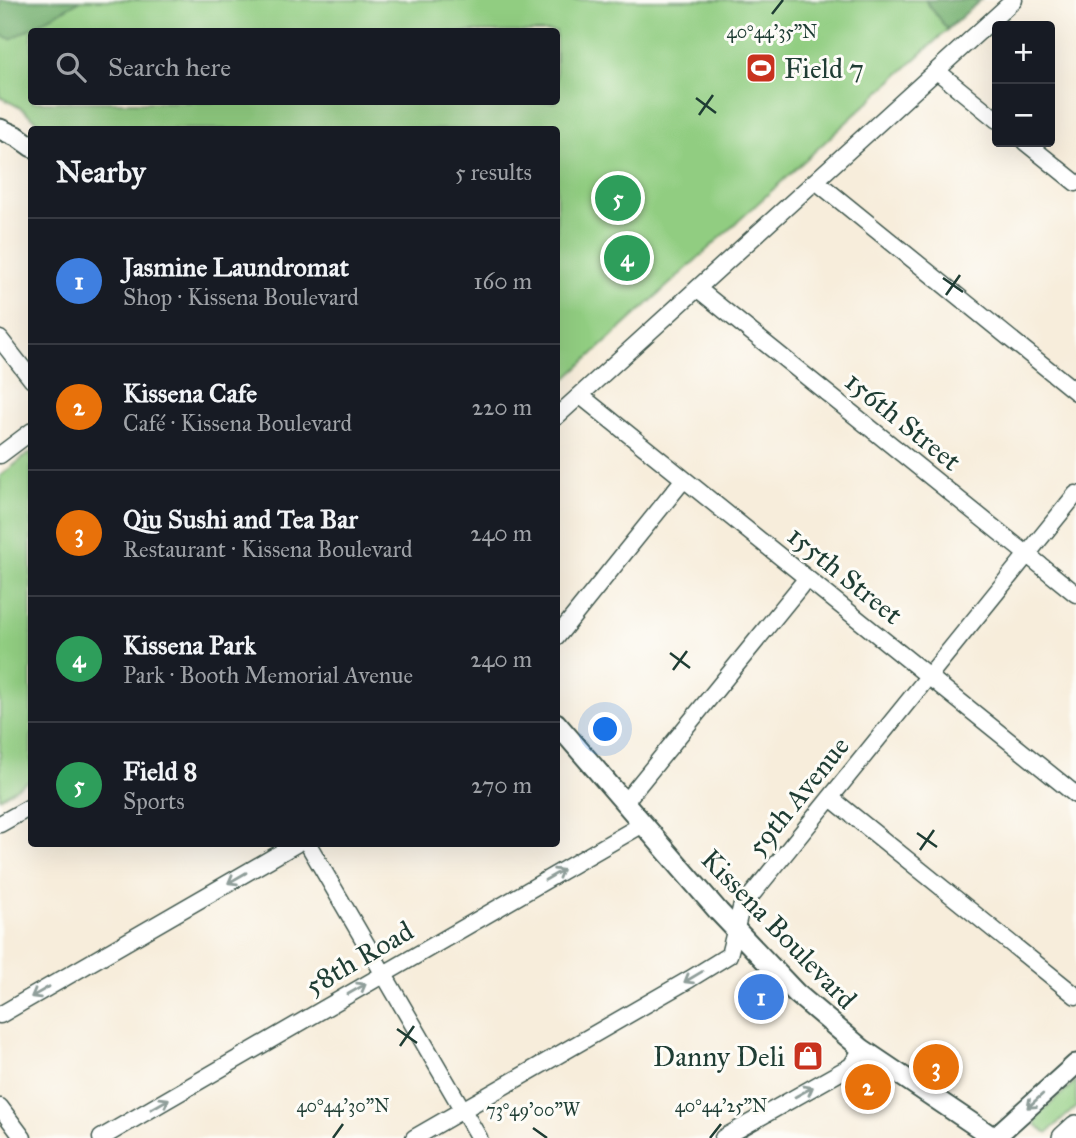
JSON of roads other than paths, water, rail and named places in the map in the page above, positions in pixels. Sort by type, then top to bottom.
[{"type":"highway","points":[[1064,1138],[1076,1127]]},
{"type":"main road","points":[[1,131],[28,144]]},
{"type":"main road","name":"Kissena Boulevard","points":[[560,728],[735,929],[796,993],[862,1049],[994,1138]]},
{"type":"main road","points":[[994,1138],[1076,1065]]},
{"type":"street","points":[[560,414],[1014,0]]},
{"type":"street","points":[[937,71],[992,116]]},
{"type":"street","points":[[1031,147],[1076,183]]},
{"type":"street","points":[[816,181],[1076,392]]},
{"type":"street","name":"156th Street","points":[[698,289],[1076,594]]},
{"type":"street","points":[[0,339],[28,375]]},
{"type":"street","name":"155th Street","points":[[581,396],[1076,795]]},
{"type":"street","points":[[0,455],[28,434]]},
{"type":"street","points":[[560,633],[684,479]]},
{"type":"street","name":"59th Avenue","points":[[414,1138],[729,955],[741,908],[1076,494]]},
{"type":"street","points":[[625,802],[807,578]]},
{"type":"street","points":[[831,797],[1076,996]]},
{"type":"street","points":[[0,824],[28,808]]},
{"type":"street","name":"58th Road","points":[[101,1138],[643,824]]},
{"type":"street","points":[[0,1015],[291,847]]},
{"type":"street","points":[[310,847],[479,1138]]},
{"type":"street","points":[[723,1138],[851,1066],[862,1049]]},
{"type":"street","points":[[0,1107],[23,1138]]},
{"type":"place","name":"Field 7","points":[[761,68]]},
{"type":"place","name":"Field 8","points":[[618,198]]},
{"type":"place","name":"Kissena Park","points":[[627,258]]},
{"type":"place","name":"Jasmine Laundromat","points":[[761,997]]},
{"type":"place","name":"Danny Deli","points":[[808,1056]]},
{"type":"place","name":"Qiu Sushi and Tea Bar","points":[[936,1067]]},
{"type":"place","name":"Kissena Cafe","points":[[868,1087]]}]
